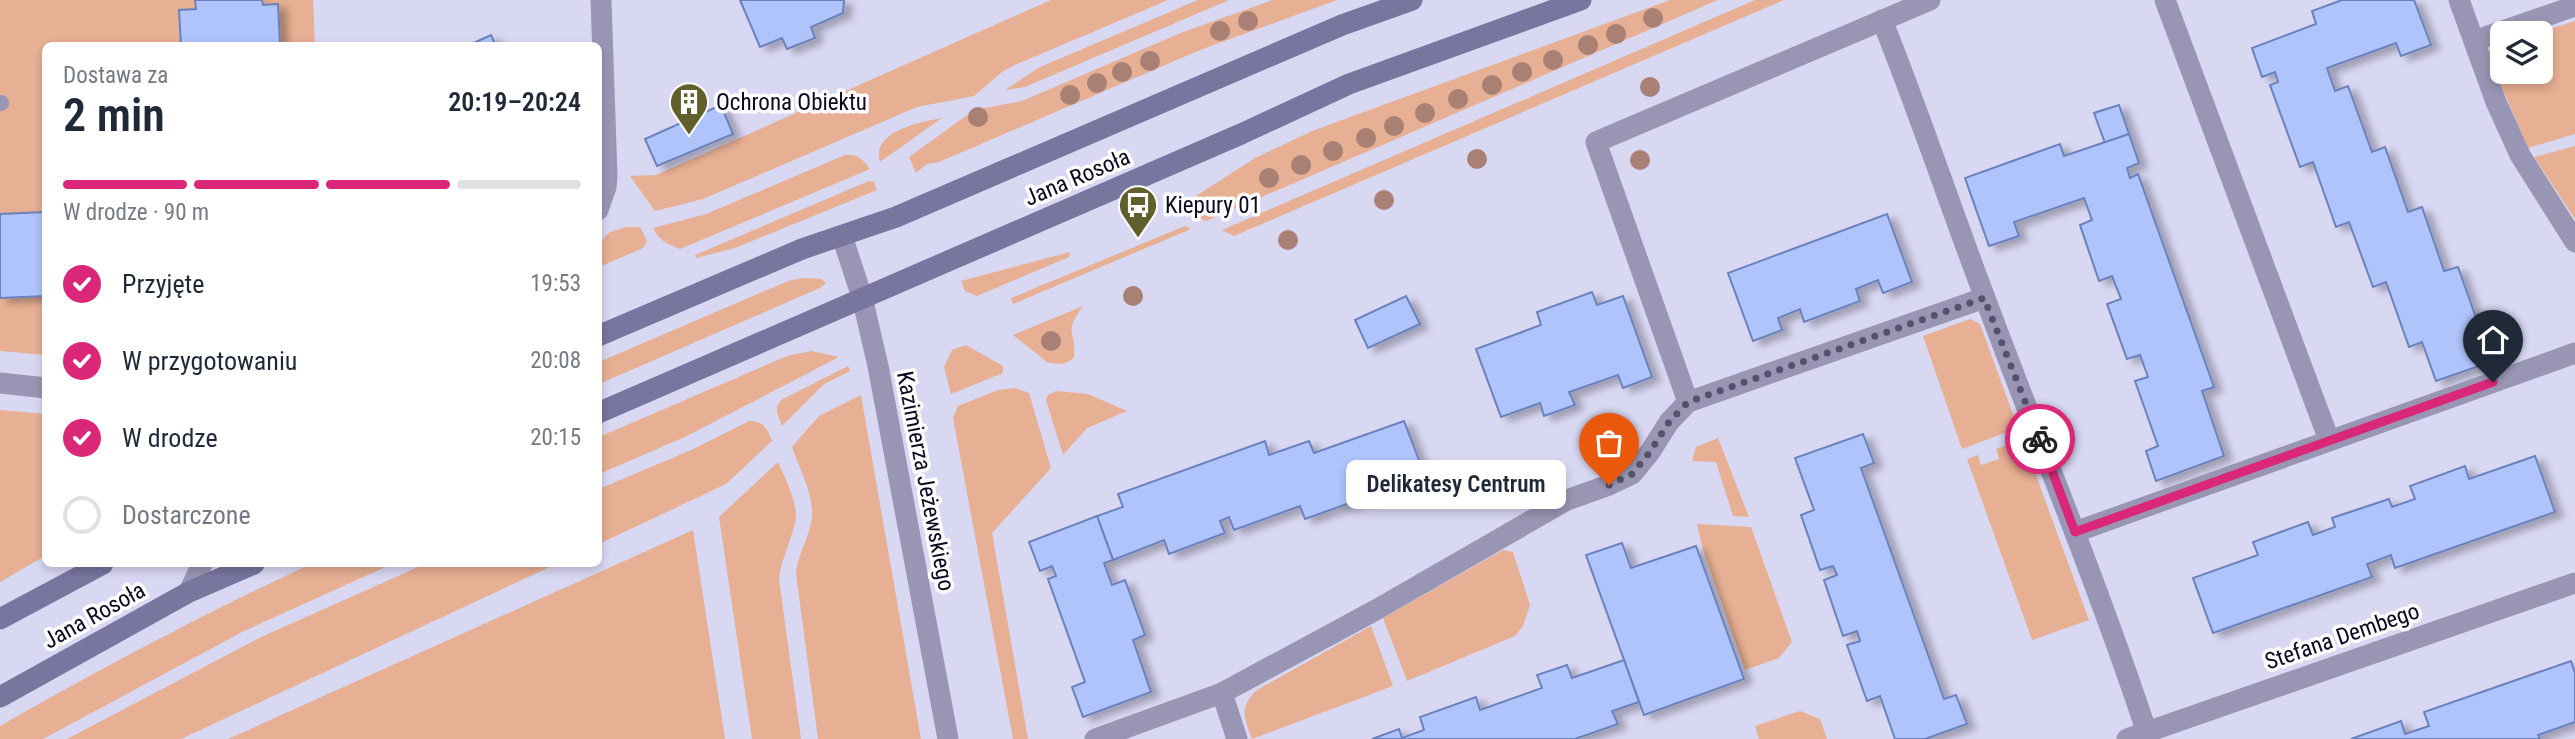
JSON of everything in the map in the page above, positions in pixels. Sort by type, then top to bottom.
[{"type":"street","points":[[601,0],[607,176],[602,198]]},
{"type":"street","name":"Jana Rosoła","points":[[602,334],[802,249],[896,217],[1342,25],[1412,0]]},
{"type":"street","name":"Jana Rosoła","points":[[602,411],[1241,134],[1349,83],[1581,0]]},
{"type":"street","points":[[1688,402],[1596,142],[1930,0]]},
{"type":"street","points":[[2165,0],[2329,440]]},
{"type":"street","points":[[2459,0],[2496,102],[2520,155],[2575,242]]},
{"type":"street","points":[[2474,41],[2575,6]]},
{"type":"street","points":[[1882,20],[1920,114],[1984,298],[2075,532],[2141,737]]},
{"type":"street","name":"Kazimierza Jeżewskiego","points":[[842,236],[862,298],[878,366],[948,739]]},
{"type":"street","points":[[1095,739],[1222,693],[1374,611],[1566,500],[1632,474],[1669,422],[1688,402],[1984,298]]},
{"type":"street","points":[[2075,532],[2575,353]]},
{"type":"street","points":[[0,383],[42,388]]},
{"type":"street","name":"Jana Rosoła","points":[[0,619],[97,567]]},
{"type":"street","points":[[189,592],[201,567]]},
{"type":"street","name":"Jana Rosoła","points":[[0,697],[189,592],[247,567]]},
{"type":"street","name":"Stefana Dembego","points":[[2141,737],[2575,583]]},
{"type":"street","points":[[1222,693],[1237,739]]},
{"type":"shaded area","points":[[0,0],[313,0],[315,42],[42,42],[42,355],[0,351]]},
{"type":"shaded area","points":[[1051,0],[1168,0],[1015,65],[1002,72],[974,96],[917,107],[703,199],[655,211],[630,176],[656,175]]},
{"type":"shaded area","points":[[1198,0],[1229,0],[1025,87],[1005,90],[1040,67]]},
{"type":"shaded area","points":[[1273,0],[1337,0],[1200,50],[939,162],[927,164],[916,173],[909,157],[974,110],[1022,101],[1183,32]]},
{"type":"shaded area","points":[[1670,0],[1718,0],[1206,221],[1185,211],[1182,205],[1255,158],[1312,131]]},
{"type":"shaded area","points":[[1755,0],[1784,0],[1234,236],[1222,230]]},
{"type":"shaded area","points":[[2575,21],[2575,134],[2528,148],[2501,84],[2553,84],[2553,28]]},
{"type":"shaded area","points":[[942,118],[880,162],[879,151],[890,136],[910,126]]},
{"type":"shaded area","points":[[2575,146],[2575,219],[2534,157]]},
{"type":"shaded area","points":[[845,155],[859,158],[870,169],[680,249],[661,239],[653,228],[706,214]]},
{"type":"shaded area","points":[[869,181],[874,182],[877,190],[735,248],[696,258],[695,255]]},
{"type":"shaded area","points":[[1185,226],[1191,229],[1013,304],[1011,298]]},
{"type":"shaded area","points":[[626,227],[640,227],[647,241],[643,248],[602,266],[602,240],[610,232]]},
{"type":"shaded area","points":[[1070,252],[1069,257],[977,296],[965,291],[961,281]]},
{"type":"shaded area","points":[[803,278],[821,279],[826,283],[820,288],[602,383],[602,361],[788,281]]},
{"type":"shaded area","points":[[1083,306],[1073,322],[1074,357],[1069,362],[1047,362],[1013,335]]},
{"type":"shaded area","points":[[1970,319],[1980,324],[2018,428],[1962,449],[1923,336]]},
{"type":"shaded area","points":[[966,345],[1003,366],[1003,373],[951,394],[944,367],[952,350]]},
{"type":"shaded area","points":[[811,351],[839,357],[685,437],[602,473],[602,436],[787,356]]},
{"type":"shaded area","points":[[848,366],[850,371],[824,384],[782,426],[777,413],[781,400]]},
{"type":"shaded area","points":[[1015,388],[1029,393],[1051,468],[992,533],[1028,739],[1013,739],[953,418],[958,406],[998,390]]},
{"type":"shaded area","points":[[1056,391],[1088,394],[1127,411],[1087,428],[1063,455],[1046,400],[1048,395]]},
{"type":"shaded area","points":[[861,395],[921,739],[818,739],[796,574],[810,527],[812,507],[792,447],[819,416]]},
{"type":"shaded area","points":[[0,410],[42,414],[42,558],[0,582]]},
{"type":"shaded area","points":[[749,421],[764,426],[772,441],[726,484],[602,543],[602,488],[691,450]]},
{"type":"shaded area","points":[[1718,438],[1749,517],[1733,516],[1716,462],[1692,461],[1696,447]]},
{"type":"shaded area","points":[[2023,440],[2089,620],[2032,640],[1967,459],[1978,455],[1981,465],[1999,459],[1996,449]]},
{"type":"shaded area","points":[[778,462],[792,495],[796,515],[779,579],[801,739],[752,739],[719,517]]},
{"type":"shaded area","points":[[1697,524],[1751,527],[1792,642],[1779,658],[1745,670],[1703,550]]},
{"type":"shaded area","points":[[693,530],[725,739],[228,739]]},
{"type":"shaded area","points":[[1503,550],[1513,552],[1530,605],[1523,626],[1515,636],[1407,681],[1383,618]]},
{"type":"shaded area","points":[[305,567],[385,567],[242,632],[43,739],[0,739],[0,726],[38,704],[193,621]]},
{"type":"shaded area","points":[[418,567],[550,567],[181,739],[67,739],[261,637]]},
{"type":"shaded area","points":[[1371,626],[1393,686],[1252,739],[1245,707],[1257,690]]},
{"type":"shaded area","points":[[1800,711],[1820,719],[1827,739],[1759,739],[1755,726]]},
{"type":"building","points":[[195,0],[262,0],[263,5],[278,4],[280,42],[181,42],[179,10],[196,9]]},
{"type":"building","points":[[740,0],[844,0],[843,13],[811,27],[815,38],[787,49],[782,38],[760,47]]},
{"type":"building","points":[[2342,0],[2414,0],[2431,45],[2401,56],[2396,43],[2327,68],[2335,91],[2348,86],[2372,152],[2385,147],[2408,212],[2422,207],[2444,271],[2458,267],[2481,332],[2494,327],[2505,357],[2436,381],[2422,342],[2409,347],[2386,282],[2373,287],[2349,222],[2336,227],[2313,162],[2300,167],[2270,85],[2278,82],[2275,72],[2262,77],[2252,48],[2316,24],[2312,11]]},
{"type":"building","points":[[491,35],[494,42],[476,42]]},
{"type":"building","name":"Ochrona Obiektu","points":[[721,105],[733,134],[657,166],[645,139]]},
{"type":"building","points":[[2119,105],[2129,134],[2105,143],[2094,113]]},
{"type":"building","points":[[2129,134],[2139,163],[2127,168],[2130,178],[2138,174],[2214,387],[2202,391],[2224,456],[2156,481],[2146,451],[2158,446],[2135,381],[2148,377],[2140,355],[2127,359],[2107,304],[2121,299],[2112,276],[2099,281],[2080,225],[2092,220],[2084,198],[2014,222],[2019,236],[1989,246],[1965,178],[2060,144],[2064,156]]},
{"type":"building","points":[[42,212],[42,296],[0,298],[0,214]]},
{"type":"building","points":[[1887,214],[1912,282],[1883,293],[1878,280],[1856,289],[1860,301],[1804,322],[1800,309],[1778,318],[1782,330],[1753,341],[1728,273]]},
{"type":"building","points":[[1592,292],[1597,305],[1623,296],[1652,377],[1623,388],[1618,375],[1569,392],[1575,405],[1544,416],[1540,403],[1501,417],[1476,349],[1541,325],[1537,312]]},
{"type":"building","points":[[1406,296],[1420,324],[1368,348],[1355,320]]},
{"type":"building","points":[[1404,421],[1425,476],[1305,519],[1300,506],[1234,530],[1229,517],[1220,521],[1225,533],[1169,554],[1164,540],[1113,560],[1097,516],[1123,507],[1118,494],[1265,441],[1269,455],[1309,441],[1314,453]]},
{"type":"building","points":[[1863,434],[1874,463],[1861,468],[1944,699],[1956,695],[1967,724],[1925,739],[1895,739],[1880,696],[1867,701],[1847,645],[1860,641],[1857,631],[1843,636],[1824,580],[1837,575],[1833,566],[1820,570],[1801,515],[1814,510],[1795,458]]},
{"type":"building","points":[[2535,456],[2555,512],[2395,568],[2391,555],[2367,564],[2372,577],[2213,633],[2193,578],[2258,555],[2253,542],[2308,522],[2313,535],[2335,527],[2332,518],[2389,499],[2392,507],[2415,499],[2410,486],[2465,466],[2469,479]]},
{"type":"building","points":[[1097,516],[1113,560],[1104,563],[1112,585],[1125,580],[1145,635],[1133,640],[1151,692],[1083,717],[1072,687],[1085,682],[1048,579],[1056,576],[1052,566],[1040,571],[1029,542]]},
{"type":"building","points":[[1622,543],[1631,568],[1696,546],[1744,679],[1644,715],[1586,555]]},
{"type":"building","points":[[1624,660],[1639,702],[1612,711],[1618,724],[1575,739],[1372,739],[1399,729],[1402,738],[1424,730],[1420,717],[1476,697],[1480,710],[1542,688],[1537,675],[1567,665],[1572,678]]},
{"type":"building","points":[[2571,661],[2575,673],[2575,722],[2538,735],[2540,739],[2351,739],[2401,721],[2405,734],[2429,726],[2424,712]]},
{"type":"way so far","points":[[1609,485],[1632,474],[1669,422],[1688,402],[1984,298],[2040,439]]},
{"type":"place","name":"Ochrona Obiektu","points":[[689,136]]},
{"type":"place","name":"Kiepury 01","points":[[1138,239]]},
{"type":"place","name":"Delikatesy Centrum","points":[[1609,485]]},
{"type":"route","points":[[2040,439],[2075,532],[2493,382]]}]
